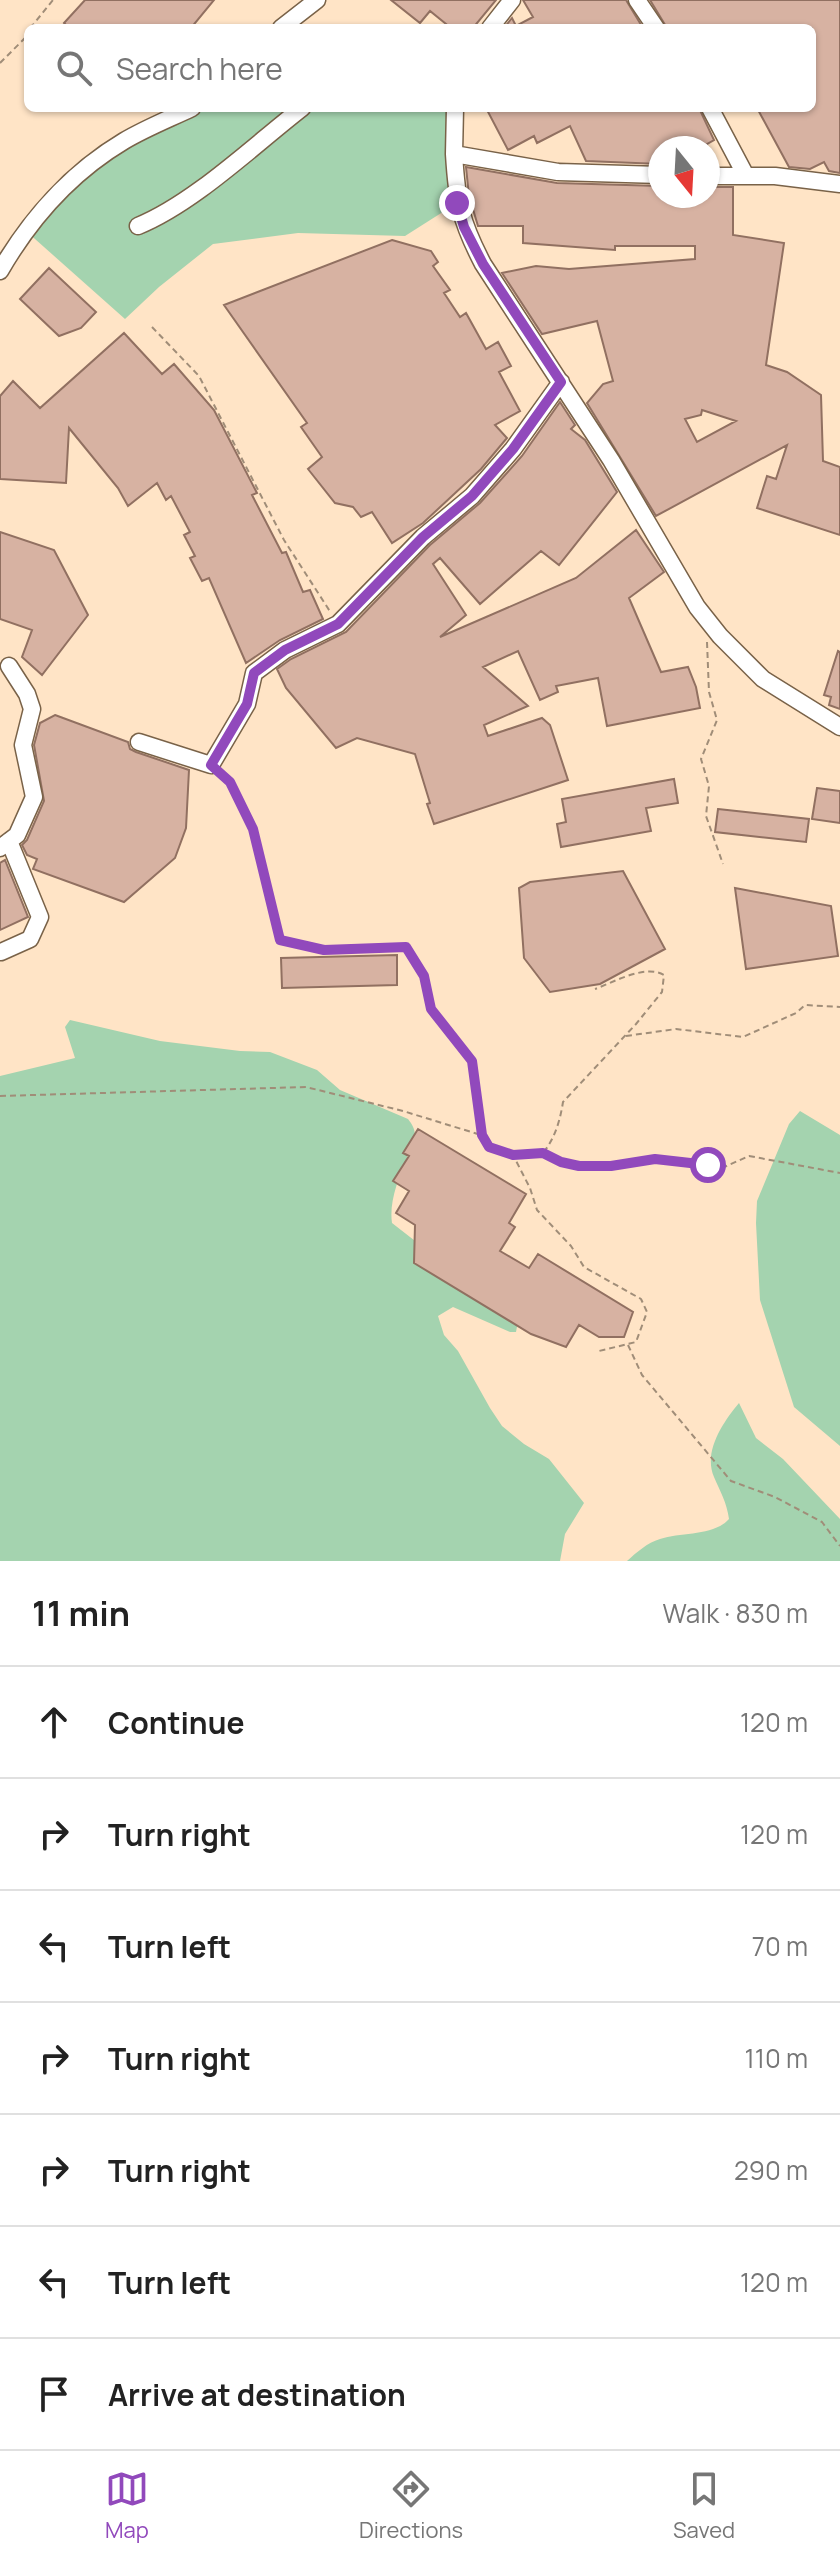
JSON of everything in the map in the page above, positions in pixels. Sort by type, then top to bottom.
[{"type":"street","points":[[286,24],[317,0]]},
{"type":"street","points":[[493,24],[512,0]]},
{"type":"street","points":[[637,0],[653,24]]},
{"type":"street","points":[[0,271],[16,243],[60,190],[123,141],[184,112]]},
{"type":"street","points":[[138,226],[187,198],[297,112]]},
{"type":"street","points":[[455,112],[457,203],[471,242],[611,460],[697,607],[763,679],[840,727]]},
{"type":"street","points":[[712,112],[746,176]]},
{"type":"street","points":[[454,154],[558,172],[648,175]]},
{"type":"street","points":[[720,176],[775,176],[840,184]]},
{"type":"street","points":[[139,742],[211,765],[247,704],[254,673],[285,650],[338,624],[423,537],[472,496],[513,449],[561,382]]},
{"type":"street","points":[[1,952],[30,939],[40,917],[4,844],[17,835],[34,797],[23,745],[32,709],[27,694],[9,666]]},
{"type":"path","points":[[34,24],[53,0]]},
{"type":"path","points":[[0,63],[24,39]]},
{"type":"path","points":[[152,327],[199,376],[284,540],[338,624]]},
{"type":"path","points":[[713,627],[707,633],[709,692],[717,720],[701,759],[709,786],[706,816],[723,864]]},
{"type":"path","points":[[211,765],[230,782],[253,829],[280,940],[324,950],[406,947],[424,976],[431,1009],[472,1061],[482,1135],[489,1147],[513,1155],[543,1153],[579,1166],[611,1166],[655,1159],[722,1168],[749,1156],[840,1173]]},
{"type":"path","points":[[543,1153],[552,1143],[563,1102],[662,992],[664,975],[657,971],[637,974],[595,989]]},
{"type":"path","points":[[624,1036],[676,1029],[743,1037],[796,1013],[805,1005],[840,1007]]},
{"type":"path","points":[[0,1096],[306,1087],[482,1135]]},
{"type":"path","points":[[513,1155],[537,1210],[571,1246],[584,1267],[641,1299],[647,1312],[636,1342],[599,1351]]},
{"type":"path","points":[[628,1344],[642,1375],[731,1481],[775,1497],[822,1522],[840,1546]]},
{"type":"green space","points":[[186,112],[455,112],[457,203],[405,236],[298,233],[213,244],[125,319],[26,231],[60,190]]},
{"type":"green space","points":[[70,1020],[160,1041],[270,1052],[317,1070],[340,1090],[408,1119],[415,1139],[395,1191],[392,1223],[518,1321],[516,1332],[510,1332],[453,1307],[438,1316],[444,1335],[458,1351],[502,1426],[549,1459],[584,1503],[565,1534],[560,1561],[0,1561],[0,1076],[75,1058],[65,1027]]},
{"type":"green space","points":[[800,1111],[840,1135],[840,1446],[794,1407],[760,1300],[757,1201],[789,1124]]},
{"type":"green space","points":[[739,1403],[756,1438],[783,1459],[840,1519],[840,1561],[627,1561],[655,1541],[706,1531],[729,1519],[711,1467],[711,1458],[721,1428]]},
{"type":"building","points":[[85,0],[214,0],[194,24],[64,23]]},
{"type":"building","points":[[391,0],[496,0],[476,24],[446,24],[430,11],[420,23]]},
{"type":"building","points":[[523,0],[626,0],[641,24],[520,24],[533,17]]},
{"type":"building","points":[[650,0],[840,0],[840,173],[829,171],[824,162],[810,169],[789,167],[759,112],[816,112],[816,24],[665,24]]},
{"type":"building","points":[[488,112],[701,112],[712,136],[648,136],[648,164],[586,161],[570,126],[537,143],[534,136],[508,150]]},
{"type":"building","points":[[466,167],[557,183],[648,186],[648,208],[720,208],[720,187],[733,187],[733,235],[784,243],[766,365],[787,372],[821,395],[823,461],[840,467],[840,535],[757,508],[767,476],[776,479],[787,445],[656,516],[587,403],[603,384],[613,381],[597,321],[542,334],[502,273],[536,266],[569,269],[695,259],[695,246],[615,246],[615,250],[523,243],[523,226],[478,226],[469,196]],"holes":[[[702,410],[736,421],[697,442],[685,419],[701,415]]]},
{"type":"building","points":[[392,240],[431,251],[438,262],[433,266],[450,290],[444,293],[460,317],[466,313],[486,349],[498,342],[511,366],[499,372],[520,411],[495,425],[507,438],[481,469],[423,523],[392,543],[372,512],[361,517],[353,507],[335,503],[308,469],[322,457],[301,427],[307,423],[224,305]]},
{"type":"building","points":[[49,268],[96,312],[81,328],[59,336],[20,299]]},
{"type":"building","points":[[124,333],[162,374],[174,364],[214,410],[257,493],[252,495],[282,553],[286,552],[303,592],[310,590],[323,619],[280,640],[246,663],[209,578],[202,581],[190,558],[195,556],[184,535],[190,532],[171,496],[166,500],[157,483],[128,506],[118,488],[69,428],[66,483],[0,479],[0,396],[13,381],[40,408]]},
{"type":"building","points":[[560,402],[575,425],[571,429],[585,440],[617,492],[559,565],[541,551],[480,604],[440,558],[433,564],[466,615],[440,637],[576,578],[636,530],[664,572],[629,598],[661,672],[688,667],[700,708],[607,726],[598,678],[556,686],[558,692],[540,700],[518,651],[483,667],[528,706],[484,725],[488,736],[542,718],[550,725],[568,780],[434,824],[415,754],[357,738],[336,748],[286,688],[277,669],[346,632],[430,545],[480,503],[522,456]]},
{"type":"building","points":[[0,532],[54,550],[88,615],[42,675],[22,657],[32,630],[0,619]]},
{"type":"building","points":[[838,651],[840,709],[829,705],[831,697],[824,695]]},
{"type":"building","points":[[55,715],[128,742],[130,749],[136,752],[189,770],[186,828],[175,858],[124,902],[33,869],[37,859],[27,855],[22,845],[44,801],[34,745],[40,723]]},
{"type":"building","points":[[674,779],[678,803],[646,808],[651,831],[561,847],[557,824],[566,822],[562,799]]},
{"type":"building","points":[[817,788],[840,791],[840,823],[812,819]]},
{"type":"building","points":[[718,809],[809,819],[806,842],[715,832]]},
{"type":"building","points":[[5,860],[28,917],[0,930],[0,863]]},
{"type":"building","points":[[623,871],[665,949],[600,984],[550,992],[524,958],[519,888],[530,882]]},
{"type":"building","points":[[735,888],[831,906],[838,956],[746,969]]},
{"type":"building","points":[[397,955],[397,985],[282,988],[281,958]]},
{"type":"building","points":[[418,1129],[526,1194],[509,1223],[515,1227],[500,1251],[529,1268],[538,1254],[633,1312],[624,1337],[599,1337],[579,1325],[566,1347],[531,1334],[414,1263],[415,1225],[396,1213],[409,1191],[393,1181],[409,1156],[403,1153]]},
{"type":"route","points":[[457,203],[464,227],[483,264],[561,382],[513,449],[472,496],[423,537],[338,624],[285,650],[254,673],[247,704],[211,765],[230,782],[253,829],[280,940],[324,950],[406,947],[424,976],[431,1009],[472,1061],[482,1135],[489,1147],[513,1155],[543,1153],[579,1166],[611,1166],[655,1159],[708,1165]]}]
